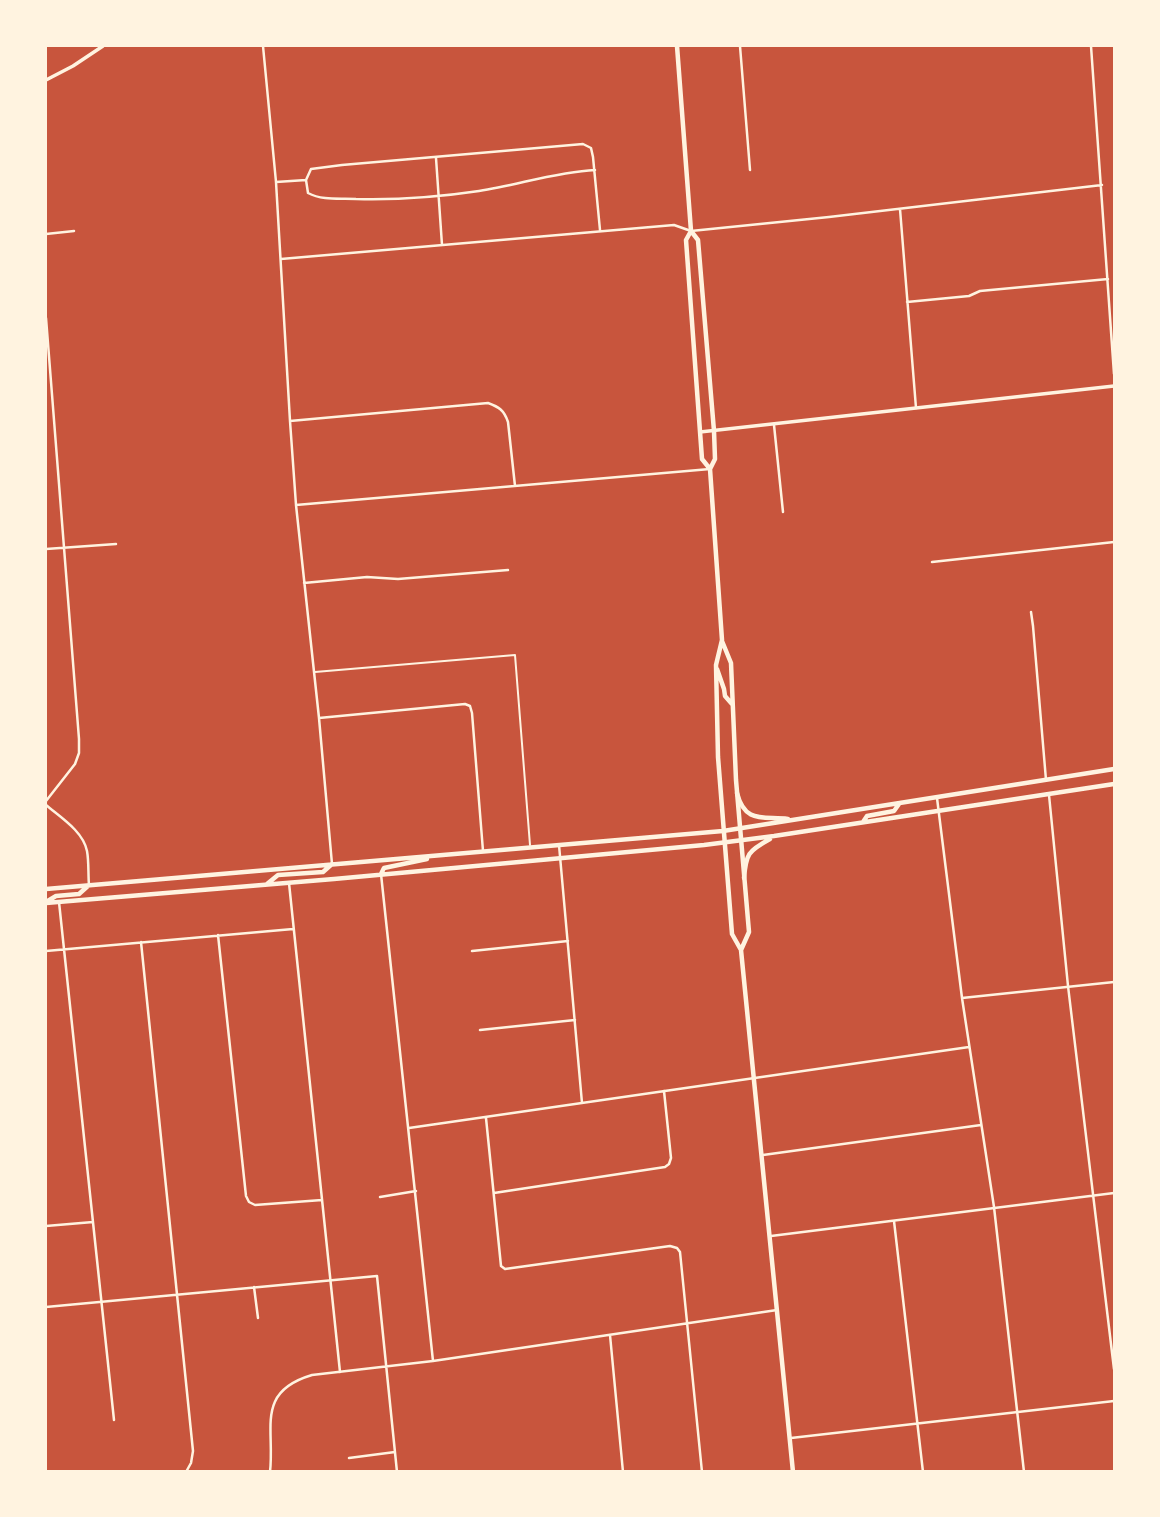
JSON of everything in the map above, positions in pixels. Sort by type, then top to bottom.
[{"type":"main road","points":[[677,46],[691,231],[698,240],[714,431],[715,460],[710,469]]},
{"type":"main road","points":[[691,231],[685,240],[702,458],[710,469],[722,640],[730,663],[737,793],[749,932],[741,950]]},
{"type":"main road","points":[[722,640],[716,665],[718,757],[724,843],[732,934],[741,950],[793,1472]]},
{"type":"main road","points":[[716,665],[725,696],[732,704]]},
{"type":"main road","points":[[46,889],[723,831],[1115,769]]},
{"type":"main road","points":[[46,903],[724,843],[1115,784]]},
{"type":"main road","points":[[737,793],[741,807],[751,816],[796,820]]},
{"type":"main road","points":[[863,823],[867,816],[894,811],[900,804]]},
{"type":"main road","points":[[744,878],[749,852],[774,836]]},
{"type":"main road","points":[[381,874],[384,869],[442,855]]},
{"type":"main road","points":[[267,885],[278,876],[323,872],[332,864]]},
{"type":"main road","points":[[46,903],[56,896],[79,894],[89,885]]},
{"type":"street","points":[[46,80],[103,46]]},
{"type":"street","points":[[263,46],[276,182],[296,505],[332,864]]},
{"type":"street","points":[[740,46],[750,170]]},
{"type":"street","points":[[1091,46],[1115,374]]},
{"type":"street","points":[[595,170],[571,171],[543,179],[439,195],[368,199],[317,198],[309,193],[306,180],[312,169],[583,144],[591,148],[595,170],[600,231]]},
{"type":"street","points":[[436,157],[442,245]]},
{"type":"street","points":[[276,182],[306,180]]},
{"type":"street","points":[[281,259],[674,225],[691,231],[1102,185]]},
{"type":"street","points":[[900,208],[916,408]]},
{"type":"street","points":[[46,234],[74,231]]},
{"type":"street","points":[[907,302],[969,296],[980,291],[1108,279]]},
{"type":"street","points":[[46,318],[79,739],[79,753],[75,764],[46,803],[82,839],[86,849],[89,885]]},
{"type":"street","points":[[700,432],[1115,386]]},
{"type":"street","points":[[290,421],[488,403],[499,407],[508,422],[515,486]]},
{"type":"street","points":[[774,424],[783,512]]},
{"type":"street","points":[[296,505],[710,469]]},
{"type":"street","points":[[932,562],[1115,542]]},
{"type":"street","points":[[46,549],[116,544]]},
{"type":"street","points":[[304,583],[508,570]]},
{"type":"street","points":[[1031,612],[1046,780]]},
{"type":"street","points":[[319,718],[439,706],[470,706],[483,852]]},
{"type":"street","points":[[1048,794],[1068,986],[1115,1369]]},
{"type":"street","points":[[937,798],[962,998],[994,1207],[1024,1472]]},
{"type":"street","points":[[559,845],[582,1103]]},
{"type":"street","points":[[381,874],[433,1361]]},
{"type":"street","points":[[289,883],[340,1372]]},
{"type":"street","points":[[59,902],[114,1420]]},
{"type":"street","points":[[46,951],[293,929]]},
{"type":"street","points":[[218,935],[246,1196],[255,1205],[322,1200]]},
{"type":"street","points":[[472,951],[568,941]]},
{"type":"street","points":[[141,942],[193,1451],[186,1472]]},
{"type":"street","points":[[962,998],[1115,982]]},
{"type":"street","points":[[480,1030],[575,1020]]},
{"type":"street","points":[[409,1128],[969,1047]]},
{"type":"street","points":[[493,1193],[666,1167],[671,1158],[664,1091]]},
{"type":"street","points":[[486,1117],[502,1266],[505,1269],[670,1246],[680,1252],[702,1472]]},
{"type":"street","points":[[762,1156],[981,1125]]},
{"type":"street","points":[[380,1197],[416,1191]]},
{"type":"street","points":[[770,1236],[1115,1193]]},
{"type":"street","points":[[894,1220],[923,1472]]},
{"type":"street","points":[[46,1226],[93,1222]]},
{"type":"street","points":[[46,1307],[377,1276],[397,1472]]},
{"type":"street","points":[[254,1287],[258,1318]]},
{"type":"street","points":[[270,1472],[270,1418],[274,1403],[284,1390],[300,1379],[312,1375],[433,1361],[777,1310]]},
{"type":"street","points":[[610,1335],[624,1472]]},
{"type":"street","points":[[790,1438],[1115,1401]]},
{"type":"street","points":[[349,1458],[395,1452]]},
{"type":"lane","points":[[314,672],[514,655],[530,847]]}]
